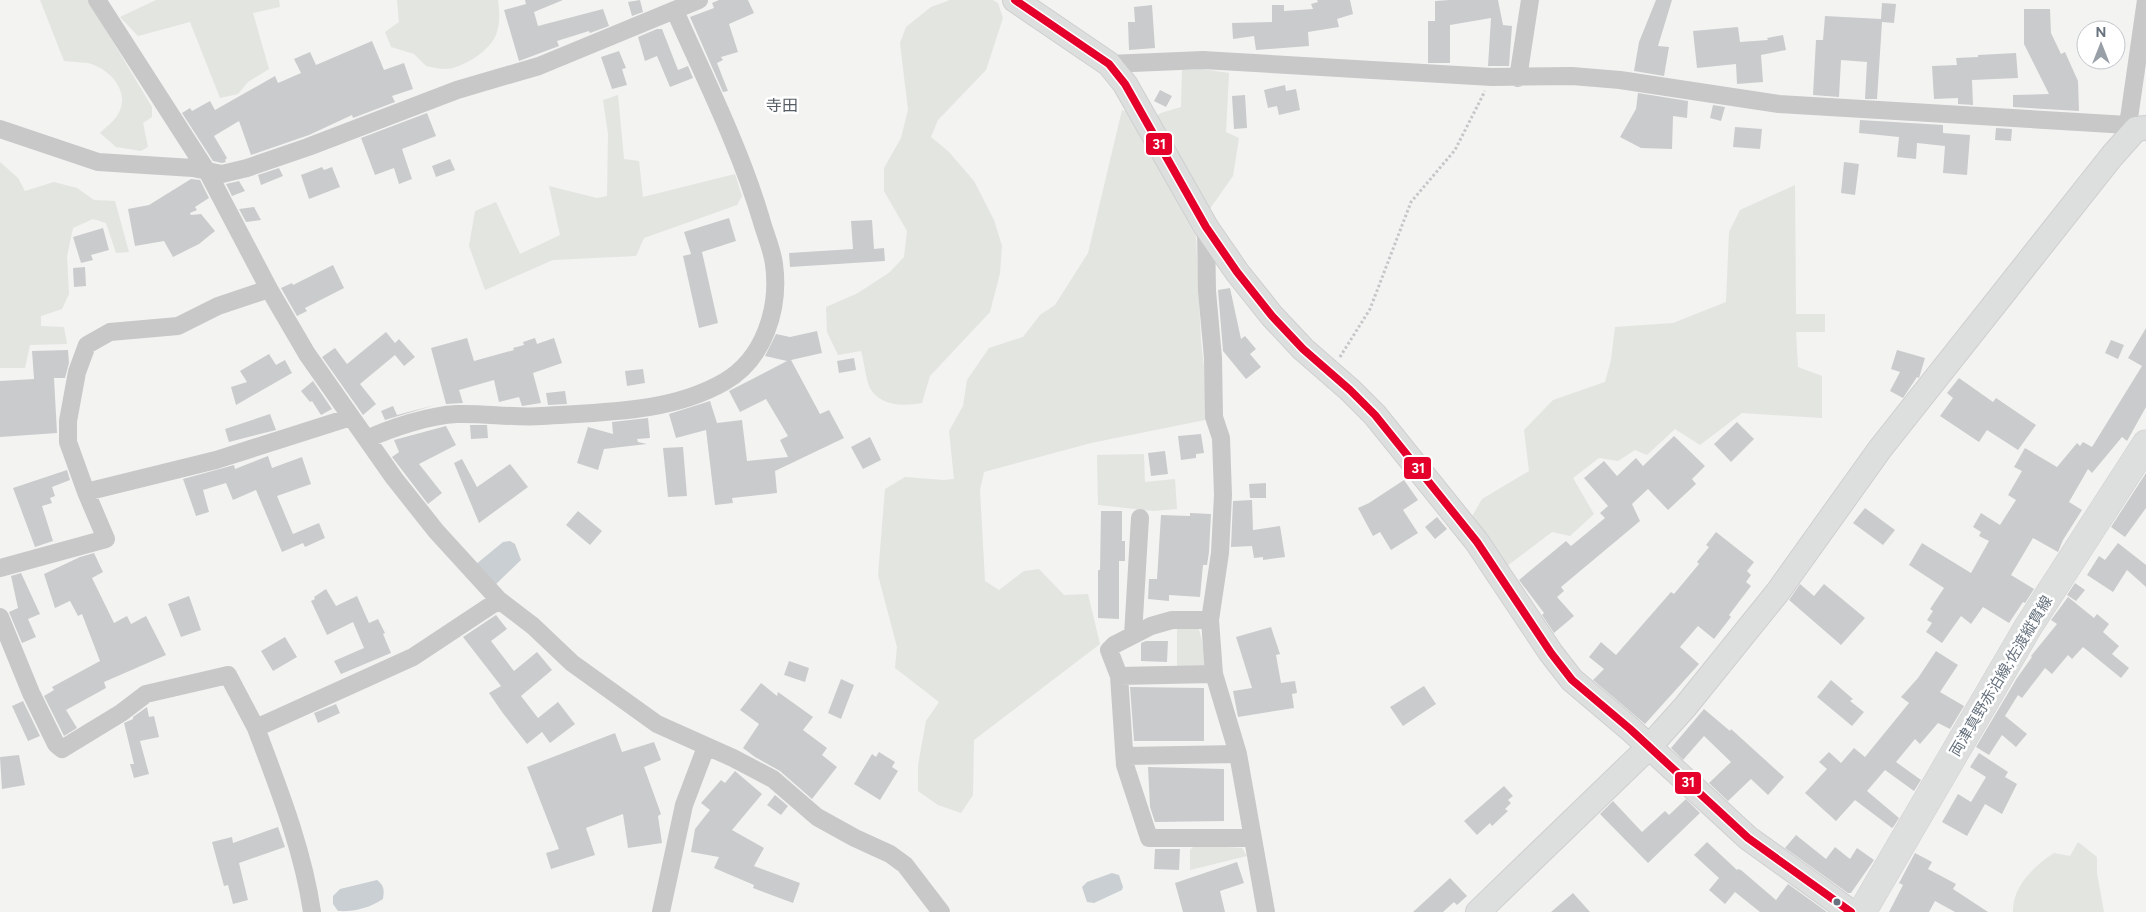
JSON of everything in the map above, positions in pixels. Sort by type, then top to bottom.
[{"type":"main road","points":[[1015,0],[1109,64],[1125,84],[1206,227],[1238,272],[1272,316],[1303,349],[1375,415],[1477,542],[1550,653],[1572,680],[1649,747],[1748,838],[1851,912]]},
{"type":"main road","points":[[1478,912],[1649,747],[1684,707],[1777,593],[1880,449],[2136,127]]},
{"type":"main road","name":"両津真野赤泊線;佐渡縦貫線","points":[[1862,912],[2028,627],[2146,444]]},
{"type":"street","points":[[97,0],[207,171],[269,289],[307,354],[394,478],[430,523],[499,600],[532,626],[572,663],[657,724],[733,758],[773,779],[817,816],[855,838],[890,854],[905,865],[941,912]]},
{"type":"street","points":[[0,129],[98,162],[193,168],[222,174],[264,162],[457,90],[539,66],[699,0]]},
{"type":"street","points":[[1518,78],[1530,0]]},
{"type":"street","points":[[1109,64],[1203,60],[1492,77],[1572,76],[1620,80],[1779,104],[2136,127],[2146,0]]},
{"type":"street","points":[[367,439],[391,428],[456,414],[522,417],[651,407],[686,398],[723,382],[739,372],[755,355],[771,317],[774,294],[774,264],[751,186],[675,11]]},
{"type":"street","points":[[1206,227],[1207,291],[1213,358],[1214,417],[1220,438],[1223,495],[1220,554],[1210,620],[1214,674],[1238,754],[1266,912]]},
{"type":"street","points":[[0,568],[106,540],[68,442],[68,421],[77,372],[87,345],[110,332],[178,326],[218,306],[269,289]]},
{"type":"street","points":[[86,492],[216,460],[351,417]]},
{"type":"street","points":[[1133,635],[1140,518]]},
{"type":"street","points":[[256,728],[412,657],[499,600]]},
{"type":"street","points":[[0,617],[31,694],[56,744],[62,749],[121,713],[146,694],[228,675],[256,728],[276,782],[308,883],[312,912]]},
{"type":"street","points":[[1210,620],[1172,620],[1151,626],[1114,645],[1109,650],[1119,676],[1126,764],[1149,838],[1252,838]]},
{"type":"street","points":[[1119,676],[1214,674]]},
{"type":"street","points":[[661,912],[684,805],[706,747]]},
{"type":"street","points":[[1125,756],[1238,754]]},
{"type":"path","points":[[1330,373],[1370,309],[1410,202],[1456,150],[1492,77]]},
{"type":"shaded area","points":[[40,0],[88,0],[152,107],[152,117],[143,123],[148,147],[141,151],[116,147],[100,133],[117,116],[121,107],[122,99],[117,83],[111,76],[96,66],[88,63],[64,61]]},
{"type":"shaded area","points":[[156,0],[279,0],[280,7],[253,13],[269,69],[248,82],[238,94],[220,98],[190,22],[138,36],[120,17]]},
{"type":"shaded area","points":[[397,0],[498,0],[499,20],[496,35],[480,54],[459,66],[440,69],[426,66],[414,54],[391,47],[385,32],[399,22]]},
{"type":"shaded area","points":[[950,0],[993,0],[998,3],[1003,18],[986,70],[938,120],[931,137],[949,152],[974,181],[994,220],[1002,246],[1000,273],[990,312],[930,376],[922,403],[901,405],[882,400],[871,390],[861,351],[838,355],[827,332],[826,307],[858,293],[890,272],[904,257],[907,231],[884,191],[884,168],[901,138],[908,110],[900,43],[906,27],[931,7]]},
{"type":"shaded area","points":[[1202,69],[1229,73],[1226,132],[1239,138],[1233,176],[1207,213],[1151,119],[1161,113],[1181,107],[1182,70]]},
{"type":"shaded area","points":[[618,95],[624,159],[639,161],[643,197],[735,174],[742,196],[737,205],[644,238],[636,256],[553,260],[485,290],[469,246],[475,211],[496,202],[520,254],[560,235],[549,186],[597,198],[607,196],[608,134],[603,100]]},
{"type":"shaded area","points":[[1122,110],[1128,112],[1196,236],[1201,341],[1210,419],[1091,443],[984,472],[980,490],[985,581],[999,590],[1024,571],[1039,569],[1064,595],[1088,594],[1100,644],[974,740],[973,795],[961,813],[938,805],[918,791],[918,765],[926,721],[939,702],[895,668],[897,647],[878,575],[885,489],[905,477],[954,479],[949,431],[963,406],[967,380],[989,348],[1023,337],[1040,315],[1055,305],[1088,253]]},
{"type":"shaded area","points":[[0,162],[18,178],[25,191],[54,182],[77,188],[94,200],[115,201],[129,252],[116,253],[106,223],[93,219],[73,228],[67,256],[69,294],[62,309],[41,316],[41,326],[64,327],[67,344],[30,345],[25,368],[0,368]]},
{"type":"shaded area","points":[[1795,185],[1796,314],[1825,314],[1825,332],[1796,332],[1798,367],[1822,376],[1822,418],[1742,413],[1700,445],[1675,429],[1647,455],[1635,450],[1618,461],[1599,458],[1573,478],[1594,514],[1570,536],[1552,532],[1507,566],[1471,518],[1482,499],[1529,471],[1524,430],[1553,400],[1605,382],[1611,360],[1615,327],[1673,323],[1726,302],[1729,232],[1740,210]]},
{"type":"shaded area","points":[[1144,454],[1145,482],[1175,479],[1177,509],[1153,511],[1098,505],[1097,455]]},
{"type":"shaded area","points":[[510,541],[515,544],[521,560],[494,586],[475,565],[503,542]]},
{"type":"shaded area","points":[[1198,626],[1208,663],[1202,669],[1177,669],[1177,627]]},
{"type":"shaded area","points":[[2078,842],[2097,857],[2097,873],[2104,912],[2013,912],[2016,894],[2032,871],[2054,853],[2070,856]]},
{"type":"shaded area","points":[[1195,845],[1242,848],[1247,856],[1190,870],[1190,850]]},
{"type":"shaded area","points":[[1112,873],[1119,875],[1123,887],[1122,890],[1094,903],[1087,902],[1082,887],[1087,882]]},
{"type":"shaded area","points":[[377,880],[383,887],[383,899],[373,905],[361,909],[338,911],[333,904],[333,896],[340,889]]},
{"type":"building","points":[[525,0],[563,0],[534,12],[538,26],[603,9],[609,26],[557,41],[559,46],[519,61],[504,10],[526,4]]},
{"type":"building","points":[[640,0],[643,12],[632,16],[628,2]]},
{"type":"building","points":[[719,0],[748,0],[754,13],[729,24],[738,52],[721,57],[723,60],[717,63],[728,91],[723,92],[690,17],[714,8],[712,3]]},
{"type":"building","points":[[1317,0],[1350,0],[1353,14],[1337,19],[1339,27],[1308,32],[1309,46],[1256,50],[1254,36],[1233,39],[1232,23],[1272,22],[1272,5],[1284,5],[1284,11],[1313,9],[1311,4],[1318,2]]},
{"type":"building","points":[[1498,0],[1503,25],[1512,26],[1509,66],[1488,66],[1491,18],[1450,25],[1450,63],[1428,63],[1428,21],[1435,21],[1435,1]]},
{"type":"building","points":[[1656,0],[1672,0],[1658,46],[1669,47],[1664,76],[1634,71],[1639,42]]},
{"type":"building","points":[[1882,3],[1896,4],[1894,23],[1882,22],[1877,99],[1865,99],[1867,62],[1841,60],[1839,97],[1813,95],[1816,40],[1823,40],[1825,16],[1881,19]]},
{"type":"building","points":[[1152,5],[1155,48],[1129,50],[1128,22],[1135,22],[1134,7]]},
{"type":"building","points":[[2024,9],[2050,9],[2051,33],[2061,54],[2065,52],[2078,81],[2079,111],[2013,107],[2013,95],[2049,94],[2024,44]]},
{"type":"building","points":[[1738,27],[1740,42],[1768,40],[1767,38],[1783,35],[1786,50],[1761,55],[1763,82],[1737,84],[1736,64],[1697,68],[1693,31]]},
{"type":"building","points":[[657,29],[662,29],[678,70],[688,66],[693,78],[670,87],[657,56],[645,61],[638,37]]},
{"type":"building","points":[[372,41],[384,70],[404,63],[413,89],[392,96],[395,102],[353,118],[352,115],[309,135],[251,155],[239,121],[214,136],[227,158],[226,162],[222,163],[213,161],[182,113],[190,108],[192,111],[210,101],[215,110],[275,76],[278,83],[301,73],[294,59],[310,52],[316,65]]},
{"type":"building","points":[[619,51],[626,68],[622,69],[627,85],[612,89],[601,57]]},
{"type":"building","points":[[2016,53],[2018,78],[1972,80],[1973,105],[1958,104],[1958,98],[1934,99],[1932,66],[1957,65],[1956,58]]},
{"type":"building","points":[[1285,85],[1286,91],[1296,89],[1300,110],[1279,115],[1277,106],[1268,108],[1264,90]]},
{"type":"building","points":[[1160,90],[1172,96],[1166,107],[1154,101]]},
{"type":"building","points":[[1638,93],[1688,101],[1687,118],[1673,116],[1672,149],[1641,148],[1620,137],[1636,109]]},
{"type":"building","points":[[1245,95],[1247,128],[1234,129],[1232,96]]},
{"type":"building","points":[[1713,105],[1725,107],[1721,121],[1710,118]]},
{"type":"building","points":[[427,113],[436,136],[402,149],[412,179],[399,184],[394,168],[375,175],[361,138]]},
{"type":"building","points":[[1860,120],[1943,125],[1943,133],[1970,135],[1967,175],[1943,173],[1945,146],[1917,143],[1916,159],[1897,157],[1899,137],[1859,133]]},
{"type":"building","points":[[1735,127],[1762,129],[1760,149],[1733,147]]},
{"type":"building","points":[[1996,128],[2012,129],[2011,141],[1995,140]]},
{"type":"building","points":[[450,159],[455,170],[436,177],[432,166]]},
{"type":"building","points":[[1844,162],[1859,164],[1855,195],[1841,193]]},
{"type":"building","points":[[322,167],[324,170],[332,167],[340,187],[309,199],[301,175]]},
{"type":"building","points":[[279,168],[283,176],[261,185],[258,175]]},
{"type":"building","points":[[191,179],[200,180],[209,198],[195,207],[197,210],[190,213],[191,215],[201,214],[215,231],[199,244],[173,257],[164,241],[135,246],[128,209],[149,205]]},
{"type":"building","points":[[239,181],[245,191],[232,196],[226,184]]},
{"type":"building","points":[[254,207],[261,220],[246,222],[239,209]]},
{"type":"building","points":[[729,218],[736,241],[702,252],[718,323],[699,328],[683,256],[691,254],[684,232]]},
{"type":"building","points":[[872,220],[874,249],[884,248],[885,261],[790,267],[789,253],[853,249],[851,221]]},
{"type":"building","points":[[103,228],[109,250],[91,255],[93,260],[81,263],[73,237]]},
{"type":"building","points":[[333,265],[344,288],[305,308],[307,311],[297,316],[281,288],[292,283],[293,285]]},
{"type":"building","points":[[85,267],[86,286],[74,287],[73,268]]},
{"type":"building","points":[[1230,288],[1241,339],[1245,336],[1256,349],[1250,354],[1261,367],[1246,379],[1223,351],[1218,290]]},
{"type":"building","points":[[2146,328],[2146,407],[2127,441],[2122,437],[2092,473],[2088,469],[2069,502],[2082,510],[2063,540],[2058,552],[2033,538],[2011,575],[2034,589],[2025,603],[2023,602],[2009,623],[1983,607],[1971,624],[1961,616],[1942,643],[1926,632],[1932,623],[1927,620],[1933,611],[1930,609],[1944,588],[1909,565],[1922,543],[1971,573],[1989,541],[1979,536],[1981,532],[1973,527],[1981,513],[2000,525],[2016,500],[2008,495],[2022,471],[2014,467],[2025,448],[2057,467],[2077,443],[2080,446],[2083,442],[2092,447],[2142,366],[2128,358]]},
{"type":"building","points":[[817,331],[822,353],[791,360],[820,414],[829,410],[844,438],[775,471],[777,493],[732,498],[733,503],[715,505],[706,430],[676,438],[669,414],[710,401],[717,423],[742,420],[747,461],[788,457],[780,440],[788,436],[766,399],[740,412],[729,391],[787,361],[765,356],[776,334],[790,337]]},
{"type":"building","points":[[386,332],[395,343],[399,339],[415,357],[404,366],[395,355],[360,384],[376,404],[363,415],[322,357],[335,348],[347,364]]},
{"type":"building","points":[[467,338],[474,361],[514,350],[513,348],[524,345],[523,342],[535,338],[537,344],[554,338],[562,363],[533,373],[541,403],[522,406],[519,397],[499,402],[494,380],[459,390],[463,403],[446,404],[431,348]]},
{"type":"building","points":[[2111,340],[2124,345],[2118,359],[2105,353]]},
{"type":"building","points":[[68,350],[69,363],[65,378],[54,378],[57,433],[0,437],[0,381],[34,379],[32,351]]},
{"type":"building","points":[[1897,350],[1925,358],[1919,378],[1917,377],[1903,398],[1890,391],[1900,372],[1891,369]]},
{"type":"building","points":[[269,354],[276,365],[285,360],[292,373],[236,405],[231,387],[247,382],[240,371]]},
{"type":"building","points":[[854,358],[856,370],[839,373],[837,361]]},
{"type":"building","points":[[643,369],[645,383],[627,386],[625,371]]},
{"type":"building","points":[[1959,378],[1993,402],[1996,398],[2036,425],[2018,450],[1987,430],[1979,442],[1940,416],[1953,398],[1947,393]]},
{"type":"building","points":[[313,381],[332,409],[321,415],[312,401],[310,402],[301,391]]},
{"type":"building","points":[[565,391],[567,404],[548,405],[546,393]]},
{"type":"building","points":[[435,405],[385,420],[381,411],[393,406],[397,415]]},
{"type":"building","points":[[270,414],[276,430],[229,442],[225,429]]},
{"type":"building","points":[[648,418],[650,438],[637,439],[638,442],[647,444],[604,449],[598,470],[577,463],[588,427],[613,434],[612,422]]},
{"type":"building","points":[[1737,422],[1754,439],[1731,462],[1714,444]]},
{"type":"building","points":[[470,425],[487,425],[488,438],[471,439]]},
{"type":"building","points":[[446,426],[456,445],[419,464],[442,493],[428,504],[392,457],[399,452],[394,440]]},
{"type":"building","points":[[1201,434],[1204,453],[1196,454],[1196,458],[1181,460],[1178,436]]},
{"type":"building","points":[[1674,436],[1705,466],[1692,479],[1696,484],[1668,510],[1648,489],[1632,504],[1640,521],[1561,587],[1564,591],[1557,597],[1574,616],[1554,633],[1542,615],[1544,613],[1519,580],[1566,541],[1571,546],[1605,518],[1600,513],[1608,506],[1584,478],[1604,461],[1617,476],[1636,458],[1643,466]]},
{"type":"building","points":[[870,437],[881,460],[863,469],[851,447]]},
{"type":"building","points":[[683,447],[687,496],[668,497],[663,448]]},
{"type":"building","points":[[1165,451],[1168,474],[1151,476],[1148,453]]},
{"type":"building","points":[[268,456],[272,468],[302,457],[311,484],[277,496],[293,534],[319,523],[325,538],[305,547],[303,543],[282,552],[256,490],[233,500],[226,483],[203,490],[209,512],[196,516],[183,479],[234,465],[235,469]]},
{"type":"building","points":[[462,459],[477,487],[510,464],[528,487],[479,523],[454,463]]},
{"type":"building","points":[[67,470],[70,480],[52,487],[55,496],[50,498],[52,503],[42,506],[53,541],[35,547],[13,488]]},
{"type":"building","points":[[2146,473],[2146,508],[2125,537],[2111,527]]},
{"type":"building","points":[[1404,480],[1418,500],[1403,510],[1418,533],[1391,550],[1380,532],[1373,536],[1358,508]]},
{"type":"building","points":[[1266,483],[1266,498],[1250,498],[1249,484]]},
{"type":"building","points":[[1252,500],[1253,530],[1280,526],[1285,557],[1263,560],[1263,557],[1254,558],[1252,546],[1231,547],[1233,501]]},
{"type":"building","points":[[1865,508],[1895,530],[1883,545],[1853,523]]},
{"type":"building","points":[[578,511],[602,531],[590,545],[566,525]]},
{"type":"building","points":[[1101,511],[1122,511],[1122,541],[1125,541],[1125,561],[1119,561],[1119,619],[1098,618]]},
{"type":"building","points":[[1190,513],[1211,514],[1209,552],[1207,565],[1203,565],[1200,597],[1169,595],[1169,601],[1148,599],[1149,579],[1157,579],[1161,515],[1190,516]]},
{"type":"building","points":[[1437,517],[1447,529],[1435,539],[1425,527]]},
{"type":"building","points":[[1716,532],[1754,562],[1747,571],[1751,575],[1746,582],[1751,586],[1714,639],[1698,626],[1680,647],[1699,664],[1645,724],[1593,680],[1604,669],[1589,657],[1601,642],[1616,655],[1671,592],[1674,594],[1699,564],[1697,562],[1709,547],[1706,545]]},
{"type":"building","points":[[2118,543],[2146,565],[2146,587],[2127,570],[2113,592],[2087,575],[2099,556],[2105,560]]},
{"type":"building","points":[[94,553],[103,572],[92,578],[114,623],[127,616],[131,624],[146,616],[166,655],[104,682],[106,688],[66,710],[77,728],[64,736],[44,696],[54,690],[52,687],[100,661],[82,614],[78,616],[70,601],[55,608],[44,574],[80,557]]},
{"type":"building","points":[[21,573],[40,614],[28,619],[36,637],[22,643],[9,612],[18,608],[11,576]]},
{"type":"building","points":[[2075,583],[2085,590],[2076,601],[2067,595]]},
{"type":"building","points":[[1800,584],[1814,596],[1824,584],[1865,618],[1841,645],[1789,600]]},
{"type":"building","points":[[326,589],[336,606],[357,596],[369,623],[378,619],[385,633],[383,634],[391,653],[341,674],[334,661],[364,648],[353,622],[327,635],[311,601]]},
{"type":"building","points":[[189,596],[201,630],[181,637],[168,604]]},
{"type":"building","points":[[2068,597],[2094,618],[2097,614],[2109,624],[2103,632],[2119,646],[2112,654],[2129,668],[2121,678],[2083,647],[2072,659],[2068,655],[2052,674],[2045,668],[2022,698],[2018,695],[2005,716],[2027,734],[2016,747],[2002,735],[1989,755],[1976,747],[2031,656],[2057,624],[2051,620]]},
{"type":"building","points":[[496,615],[507,629],[491,641],[514,671],[537,652],[552,670],[521,696],[538,718],[558,702],[575,724],[550,743],[542,732],[527,744],[489,693],[501,686],[463,637]]},
{"type":"building","points":[[1271,627],[1280,654],[1276,655],[1281,683],[1295,681],[1297,693],[1292,694],[1294,708],[1238,717],[1233,691],[1252,688],[1236,637]]},
{"type":"building","points":[[285,637],[297,657],[273,671],[261,651]]},
{"type":"building","points":[[1146,641],[1168,641],[1167,662],[1141,661],[1141,643]]},
{"type":"building","points":[[1936,651],[1958,665],[1940,692],[1964,706],[1950,729],[1938,723],[1920,744],[1915,739],[1896,762],[1921,780],[1914,791],[1885,770],[1867,791],[1899,818],[1892,828],[1855,800],[1836,821],[1805,793],[1827,769],[1819,762],[1829,752],[1841,763],[1854,748],[1865,757],[1909,703],[1901,697],[1918,678]]},
{"type":"building","points":[[789,661],[809,668],[805,682],[784,675]]},
{"type":"building","points":[[841,679],[854,685],[841,719],[828,713]]},
{"type":"building","points":[[1831,680],[1853,699],[1850,701],[1864,712],[1852,726],[1817,697]]},
{"type":"building","points":[[761,683],[777,696],[778,692],[813,717],[803,730],[827,748],[822,755],[837,767],[812,799],[780,771],[743,748],[759,724],[740,710]]},
{"type":"building","points":[[1424,686],[1436,704],[1403,726],[1390,707]]},
{"type":"building","points":[[1130,687],[1204,688],[1204,741],[1134,741]]},
{"type":"building","points":[[23,701],[40,736],[28,741],[12,706]]},
{"type":"building","points":[[336,704],[340,713],[318,723],[314,713]]},
{"type":"building","points":[[147,707],[149,717],[154,716],[159,737],[140,741],[149,774],[134,778],[130,764],[134,764],[124,723],[133,719],[133,717]]},
{"type":"building","points":[[1704,709],[1730,731],[1731,729],[1784,777],[1768,795],[1751,779],[1728,801],[1709,783],[1731,762],[1704,736],[1683,760],[1671,748]]},
{"type":"building","points":[[615,733],[622,752],[654,742],[661,760],[644,767],[661,814],[658,816],[662,843],[628,848],[623,814],[586,828],[595,855],[551,869],[546,853],[559,849],[527,767]]},
{"type":"building","points":[[879,752],[895,762],[892,767],[898,771],[880,800],[854,784],[872,754],[876,757]]},
{"type":"building","points":[[1979,753],[2008,772],[2005,777],[2017,784],[2002,814],[1985,804],[1967,836],[1942,822],[1958,794],[1971,802],[1986,777],[1970,767]]},
{"type":"building","points":[[19,755],[25,785],[2,789],[0,757]]},
{"type":"building","points":[[1148,767],[1224,769],[1224,821],[1155,822],[1150,807]]},
{"type":"building","points":[[735,771],[762,794],[732,830],[764,848],[754,866],[800,883],[793,903],[753,888],[754,885],[714,868],[719,857],[691,852],[695,829],[710,810],[701,803],[721,780],[725,783]]},
{"type":"building","points":[[1504,786],[1513,796],[1508,800],[1511,803],[1505,809],[1508,811],[1492,826],[1490,823],[1477,835],[1464,821]]},
{"type":"building","points":[[775,795],[788,806],[781,815],[767,805]]},
{"type":"building","points":[[1686,799],[1700,813],[1648,863],[1600,814],[1613,801],[1642,832],[1665,811],[1669,815]]},
{"type":"building","points":[[278,827],[285,847],[239,863],[248,900],[233,904],[228,885],[224,886],[212,842],[232,837],[233,843]]},
{"type":"building","points":[[1796,835],[1826,859],[1835,847],[1850,859],[1857,848],[1874,860],[1851,893],[1848,893],[1785,848]]},
{"type":"building","points":[[1707,842],[1737,870],[1741,870],[1776,900],[1788,884],[1827,912],[1760,912],[1735,892],[1725,904],[1709,890],[1719,878],[1694,855]]},
{"type":"building","points":[[1155,849],[1180,849],[1179,870],[1154,869]]},
{"type":"building","points":[[1915,853],[1932,862],[1928,869],[1956,884],[1953,889],[1988,912],[1955,912],[1935,901],[1929,912],[1889,912],[1903,885],[1899,883]]},
{"type":"building","points":[[1237,862],[1244,883],[1220,891],[1225,912],[1183,912],[1175,883]]},
{"type":"building","points":[[1450,878],[1467,896],[1457,905],[1454,902],[1443,912],[1413,912]]},
{"type":"building","points":[[1573,893],[1590,912],[1551,912]]},
{"type":"transit line","name":"31","points":[[1015,0],[1109,64],[1125,84],[1206,227],[1237,272],[1272,316],[1303,349],[1350,390],[1375,415],[1477,542],[1551,653],[1572,680],[1630,729],[1748,838],[1851,912]]},
{"type":"district","name":"寺田","points":[[782,105]]}]
